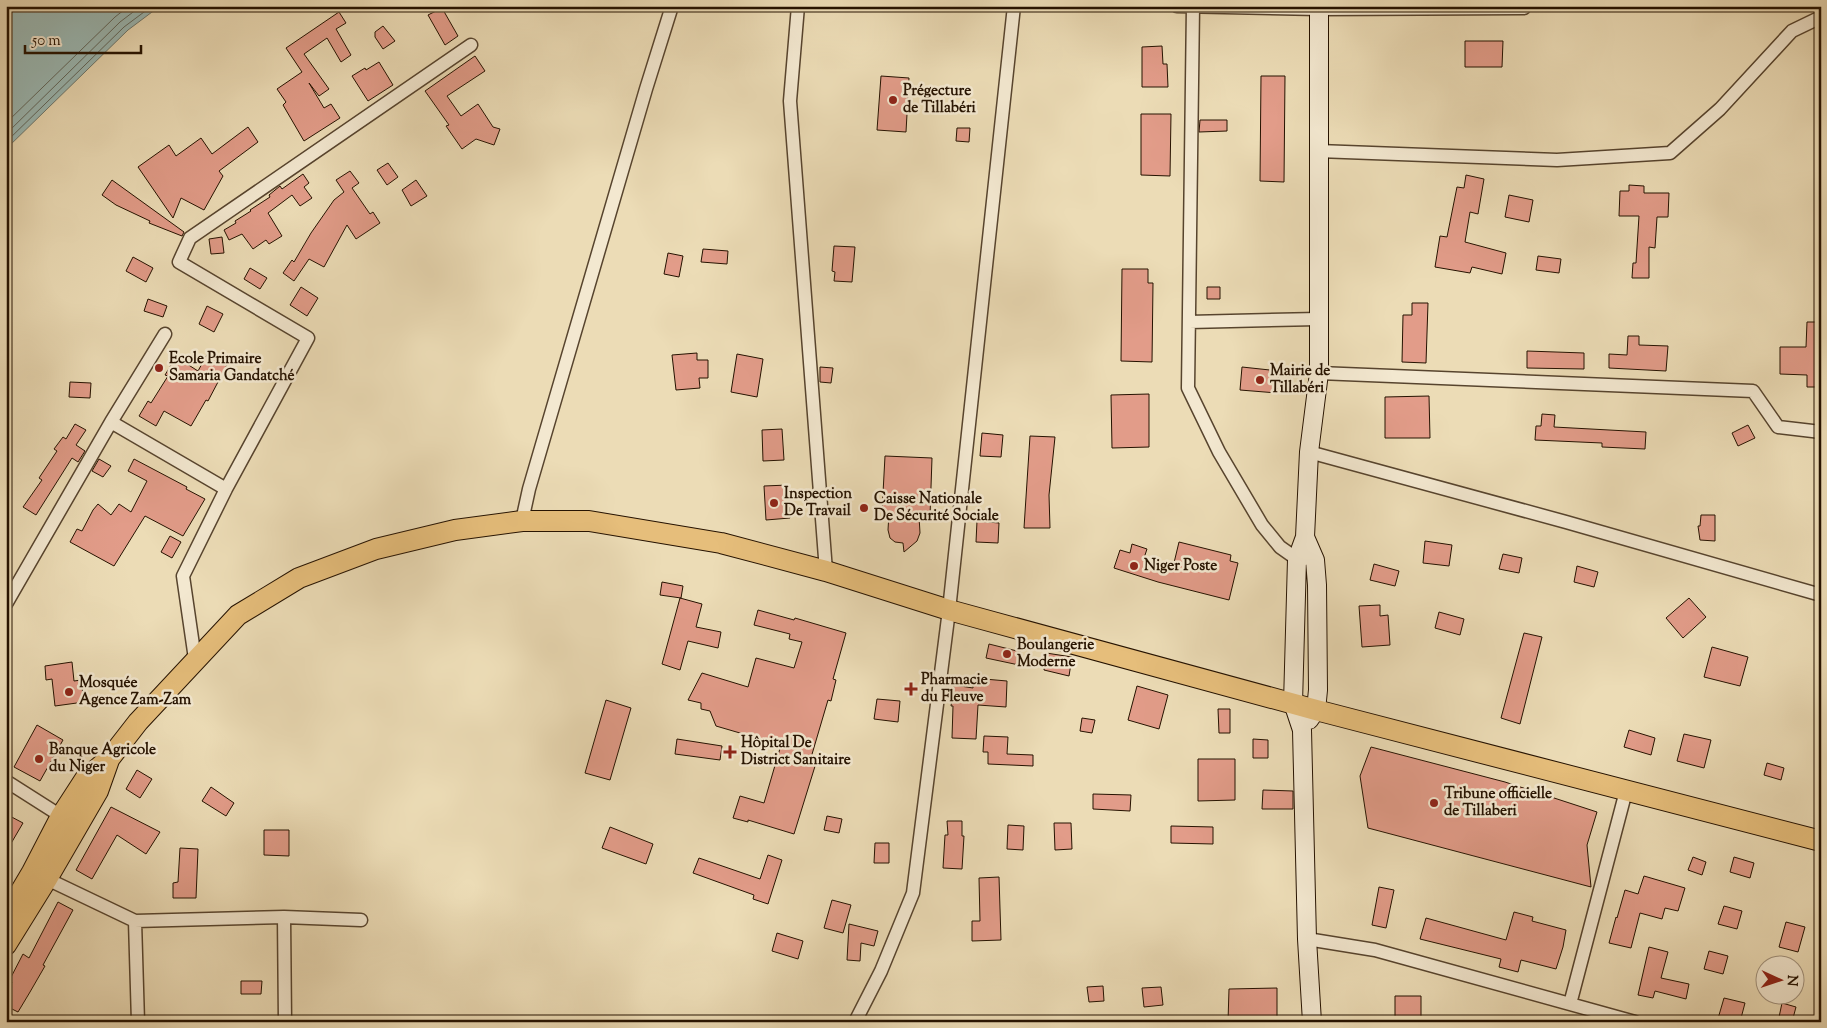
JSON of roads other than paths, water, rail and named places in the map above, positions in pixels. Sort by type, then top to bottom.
[{"type":"main road","points":[[6,916],[32,872],[61,816],[85,779],[110,758],[138,722],[238,615],[299,578],[376,549],[455,530],[522,521],[589,520],[721,542],[826,571],[949,610],[1316,710],[1821,841]]},
{"type":"main road","points":[[6,945],[98,791],[110,758]]},
{"type":"street","points":[[522,521],[528,489],[672,6]]},
{"type":"street","points":[[798,6],[790,101],[826,571]]},
{"type":"street","points":[[855,1022],[882,970],[913,893],[949,610],[1014,6]]},
{"type":"street","points":[[1177,6],[1319,9],[1524,8]]},
{"type":"street","points":[[1193,6],[1188,388],[1219,452],[1262,525],[1280,547],[1306,559],[1317,585],[1318,690],[1316,710],[1302,730]]},
{"type":"street","points":[[1312,1022],[1307,939],[1302,730],[1292,702],[1306,559],[1305,537],[1309,452],[1319,373],[1319,9]]},
{"type":"street","points":[[1318,151],[1557,160],[1670,153],[1720,109],[1792,31],[1821,17]]},
{"type":"street","points":[[195,659],[182,576],[226,489],[308,338],[179,262],[190,238],[472,45]]},
{"type":"street","points":[[1189,322],[1318,319]]},
{"type":"street","points":[[6,604],[111,422],[165,334]]},
{"type":"street","points":[[1319,373],[1753,391],[1778,427],[1821,432]]},
{"type":"street","points":[[111,422],[226,489]]},
{"type":"street","points":[[1309,452],[1566,522],[1821,595]]},
{"type":"street","points":[[6,781],[61,816]]},
{"type":"street","points":[[1570,1004],[1626,791]]},
{"type":"street","points":[[47,879],[135,920],[284,917],[361,920]]},
{"type":"street","points":[[284,917],[285,1022]]},
{"type":"street","points":[[135,920],[138,1022]]},
{"type":"street","points":[[1307,939],[1375,950],[1635,1022]]},
{"type":"water","points":[[6,6],[160,6],[128,30],[6,149]]},
{"type":"place","name":"Prégecture de Tillabéri","points":[[893,100]]},
{"type":"place","name":"Ecole Primaire Samaria Gandatché","points":[[159,368]]},
{"type":"place","name":"Mairie de Tillabéri","points":[[1260,380]]},
{"type":"place","name":"Inspection De Travail","points":[[774,503]]},
{"type":"place","name":"Caisse Nationale De Sécurité Sociale","points":[[864,508]]},
{"type":"place","name":"Niger Poste","points":[[1134,566]]},
{"type":"place","name":"Boulangerie Moderne","points":[[1007,654]]},
{"type":"place","name":"Pharmacie du Fleuve","points":[[911,689]]},
{"type":"place","name":"Mosquée Agence Zam-Zam","points":[[69,692]]},
{"type":"place","name":"Hôpital De District Sanitaire","points":[[730,752]]},
{"type":"place","name":"Banque Agricole du Niger","points":[[39,759]]},
{"type":"place","name":"Tribune officielle de Tillaberi","points":[[1434,803]]}]
